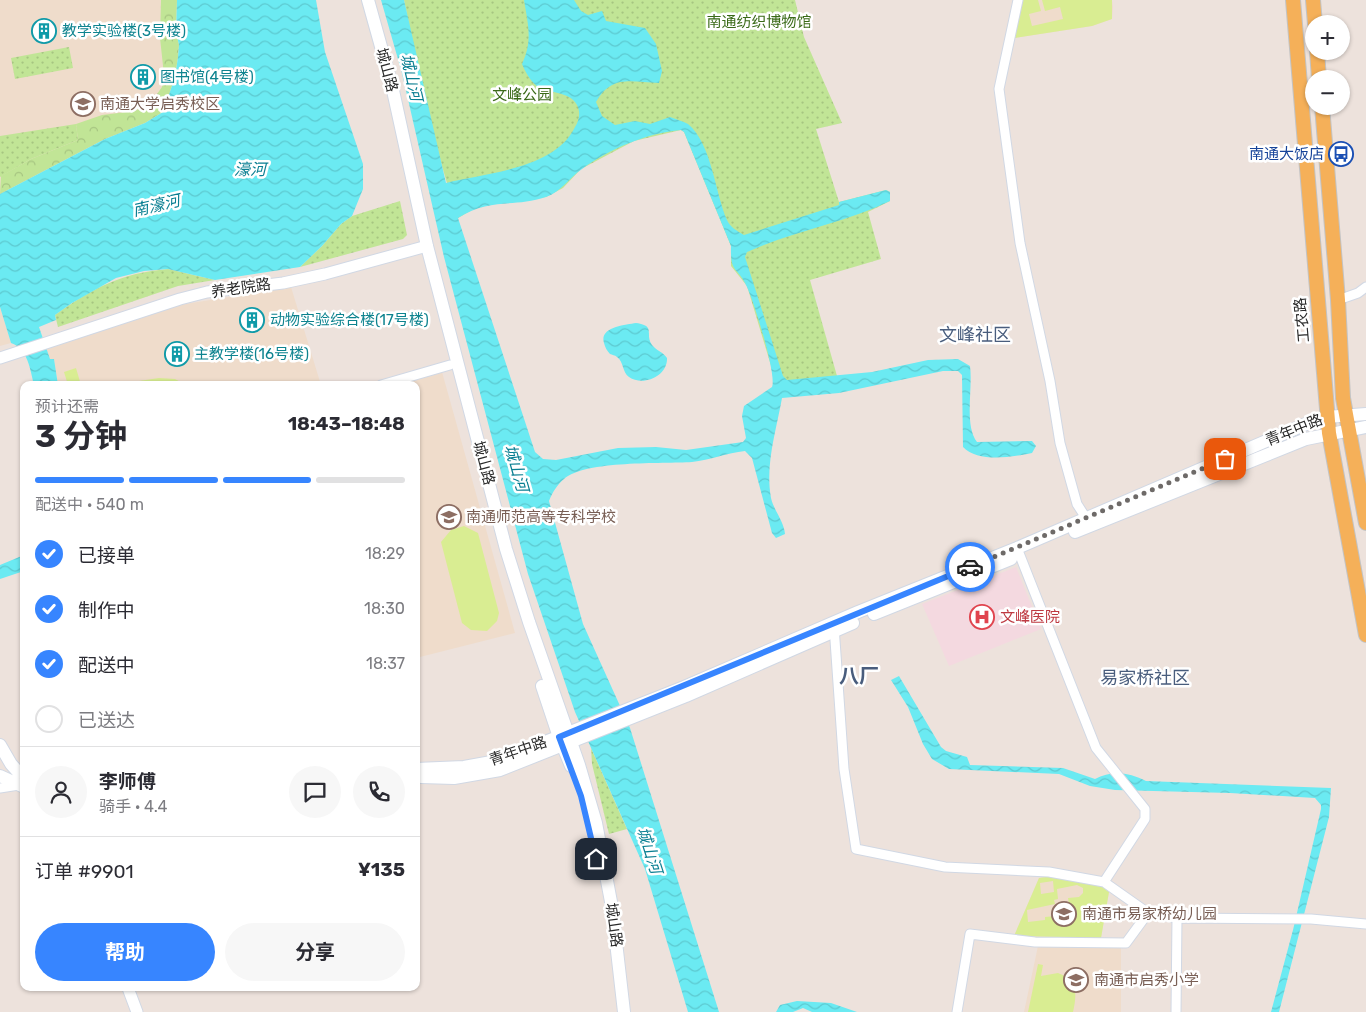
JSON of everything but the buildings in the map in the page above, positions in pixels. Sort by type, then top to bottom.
[{"type":"main road","name":"城山路","points":[[362,0],[450,365],[522,623],[570,737],[574,773],[589,827],[605,907],[618,1012]]},
{"type":"main road","name":"城山路","points":[[368,0],[392,86],[423,247],[506,549],[529,622],[570,737],[596,823],[612,907],[624,1012]]},
{"type":"main road","name":"工农路","points":[[1293,0],[1327,416],[1366,635]]},
{"type":"main road","points":[[1312,0],[1314,15]]},
{"type":"main road","points":[[1323,115],[1346,415],[1366,523]]},
{"type":"main road","name":"青年中路","points":[[1018,552],[1086,518],[1327,416],[1366,414]]},
{"type":"main road","name":"青年中路","points":[[420,769],[464,767],[497,761],[570,737],[1018,552],[1306,439],[1366,427]]},
{"type":"main road","name":"青年中路","points":[[420,777],[454,778],[500,770],[570,737]]},
{"type":"main road","points":[[0,745],[20,777]]},
{"type":"main road","points":[[0,762],[20,778]]},
{"type":"main road","points":[[0,768],[20,779]]},
{"type":"main road","points":[[0,776],[20,780]]},
{"type":"street","points":[[1018,0],[999,91],[1020,243],[1050,381],[1060,443],[1077,504],[1086,518]]},
{"type":"street","name":"养老院路","points":[[0,358],[180,299],[215,291],[283,283],[325,274],[423,247]]},
{"type":"street","points":[[1338,300],[1358,293],[1366,287]]},
{"type":"street","points":[[394,381],[450,365]]},
{"type":"street","points":[[1018,552],[1096,748],[1145,809],[1145,819],[1104,882]]},
{"type":"street","points":[[834,627],[844,769],[856,849],[945,867],[1049,872],[1104,882],[1148,913],[1177,918],[1308,919],[1366,924]]},
{"type":"street","points":[[0,788],[20,781]]},
{"type":"street","points":[[957,1012],[970,934],[1034,942],[1126,943],[1148,913]]},
{"type":"street","points":[[1176,1012],[1177,918]]},
{"type":"street","points":[[129,991],[137,1012]]},
{"type":"shaded area","name":"南通大学启秀校区","points":[[0,0],[177,0],[169,96],[53,166],[0,194]]},
{"type":"shaded area","points":[[1021,0],[1112,0],[1112,19],[1092,26],[1015,38]]},
{"type":"shaded area","points":[[291,287],[320,381],[57,381],[54,359],[50,359],[46,349],[179,305]]},
{"type":"shaded area","points":[[0,307],[11,343],[0,346]]},
{"type":"shaded area","name":"南通师范高等专科学校","points":[[442,372],[515,633],[420,657],[420,381],[409,381]]},
{"type":"shaded area","name":"文峰医院","points":[[1016,567],[1041,629],[949,666],[922,604]]},
{"type":"shaded area","name":"南通市易家桥幼儿园","points":[[1052,876],[1109,892],[1101,938],[1014,936],[1039,878]]},
{"type":"shaded area","name":"南通市启秀小学","points":[[1038,946],[1121,948],[1121,1012],[1024,1012]]},
{"type":"green space","points":[[161,0],[177,0],[176,32],[179,45],[175,77],[163,112],[145,123],[105,139],[0,194],[1,176],[31,159],[78,140],[76,124],[102,115],[135,111],[152,101],[162,87],[164,75],[160,38]]},
{"type":"green space","name":"文峰公园","points":[[404,0],[795,0],[804,37],[842,123],[816,129],[839,202],[886,190],[890,192],[890,201],[868,212],[881,259],[810,280],[837,376],[774,383],[772,369],[747,286],[731,266],[731,246],[684,132],[681,130],[634,141],[581,169],[563,188],[546,197],[494,203],[477,207],[458,218],[434,137]]},
{"type":"green space","points":[[1021,0],[1038,0],[1041,11],[1029,14],[1032,26],[1063,19],[1060,7],[1045,11],[1042,0],[1112,0],[1112,19],[1092,26],[1015,38]]},
{"type":"green space","points":[[69,47],[73,68],[15,79],[11,58]]},
{"type":"green space","points":[[76,124],[78,140],[31,159],[0,177],[0,136]]},
{"type":"green space","points":[[400,201],[407,235],[403,239],[300,267],[341,224],[352,216]]},
{"type":"green space","points":[[168,269],[215,280],[178,286],[58,327],[55,315],[108,283],[136,274]]},
{"type":"green space","points":[[76,368],[80,381],[67,381],[64,372]]},
{"type":"green space","points":[[159,378],[179,381],[139,381]]},
{"type":"green space","points":[[464,526],[478,533],[499,613],[497,621],[487,631],[471,630],[462,623],[441,542],[451,530]]},
{"type":"green space","points":[[591,748],[627,829],[609,834],[592,764]]},
{"type":"green space","name":"南通市易家桥幼儿园","points":[[1052,876],[1099,884],[1109,892],[1101,938],[1014,936],[1039,878]],"holes":[[[1053,881],[1054,892],[1041,894],[1040,883]],[[1077,885],[1083,888],[1083,893],[1079,897],[1068,898],[1070,912],[1056,913],[1056,916],[1045,917],[1045,920],[1028,922],[1027,910],[1055,904],[1054,900],[1058,899],[1057,889]]]},
{"type":"green space","points":[[1038,964],[1043,965],[1041,976],[1058,973],[1065,976],[1073,984],[1075,999],[1073,1012],[1028,1012]]},
{"type":"water","name":"濠河","points":[[177,0],[316,0],[325,52],[363,164],[363,189],[352,216],[341,224],[300,267],[215,280],[168,269],[144,271],[116,278],[72,303],[55,315],[56,320],[39,327],[50,359],[54,359],[57,381],[33,381],[25,355],[17,346],[11,343],[0,307],[0,194],[105,139],[145,123],[163,112],[175,77],[179,45],[176,32]]},
{"type":"water","name":"城山河","points":[[381,0],[404,0],[446,183],[499,172],[536,161],[552,152],[565,141],[578,122],[579,111],[574,100],[537,86],[530,79],[522,64],[529,40],[524,0],[574,0],[581,11],[588,15],[602,11],[606,21],[645,28],[656,44],[662,71],[659,83],[631,81],[616,83],[609,87],[596,102],[602,116],[615,125],[635,121],[650,124],[670,117],[688,124],[703,144],[727,220],[736,230],[744,235],[839,205],[839,202],[886,190],[890,192],[890,201],[873,209],[783,238],[747,252],[745,257],[783,376],[787,380],[872,372],[928,360],[958,359],[970,366],[970,417],[973,435],[977,442],[1032,441],[1036,446],[1032,453],[996,458],[969,452],[963,447],[962,375],[958,371],[943,371],[839,393],[782,398],[769,473],[771,498],[785,534],[776,538],[772,533],[752,458],[745,451],[692,462],[625,464],[589,469],[574,473],[564,479],[553,492],[549,501],[583,624],[630,728],[719,1012],[688,1012],[645,869],[575,712],[528,574],[444,257],[402,73]],"holes":[[[681,130],[684,132],[731,246],[733,266],[744,280],[755,307],[771,368],[772,387],[744,406],[742,416],[746,438],[743,442],[686,450],[656,447],[618,448],[556,460],[543,459],[535,452],[458,218],[481,207],[546,197],[556,192],[582,169],[616,149],[642,138]]]},
{"type":"water","points":[[636,323],[648,328],[652,345],[667,358],[666,364],[659,375],[641,381],[629,377],[619,359],[610,354],[606,349],[603,338],[609,330]]},
{"type":"water","points":[[20,557],[20,572],[0,579],[0,565]]},
{"type":"water","points":[[899,676],[941,747],[946,751],[967,757],[970,765],[1063,768],[1095,779],[1107,774],[1120,773],[1146,781],[1331,788],[1329,817],[1279,1012],[1271,1012],[1293,930],[1321,809],[1321,805],[1315,798],[1230,793],[1115,790],[1090,786],[1059,774],[949,769],[932,759],[923,744],[908,707],[891,680]]},
{"type":"water","points":[[797,1001],[831,1003],[857,1012],[812,1012],[803,1008],[793,1012],[776,1012],[780,1005]]},
{"type":"way so far","points":[[970,567],[1225,459]]},
{"type":"place","name":"教学实验楼(3号楼)","points":[[44,31]]},
{"type":"place","name":"图书馆(4号楼)","points":[[143,77]]},
{"type":"place","name":"南通大学启秀校区","points":[[83,104]]},
{"type":"place","name":"南通大饭店","points":[[1341,154]]},
{"type":"place","name":"动物实验综合楼(17号楼)","points":[[252,320]]},
{"type":"place","name":"主教学楼(16号楼)","points":[[177,354]]},
{"type":"place","name":"南通师范高等专科学校","points":[[449,517]]},
{"type":"place","name":"文峰医院","points":[[982,617]]},
{"type":"place","name":"南通市易家桥幼儿园","points":[[1064,914]]},
{"type":"place","name":"南通市启秀小学","points":[[1076,980]]},
{"type":"district","name":"文峰社区","points":[[975,335]]},
{"type":"district","name":"八厂","points":[[859,676]]},
{"type":"district","name":"易家桥社区","points":[[1145,678]]},
{"type":"route","points":[[596,859],[581,796],[559,737],[684,687],[858,612],[970,567]]},
{"type":"park label","name":"南通纺织博物馆","points":[[759,22]]},
{"type":"water label","name":"南濠河","points":[[156,205]]}]
